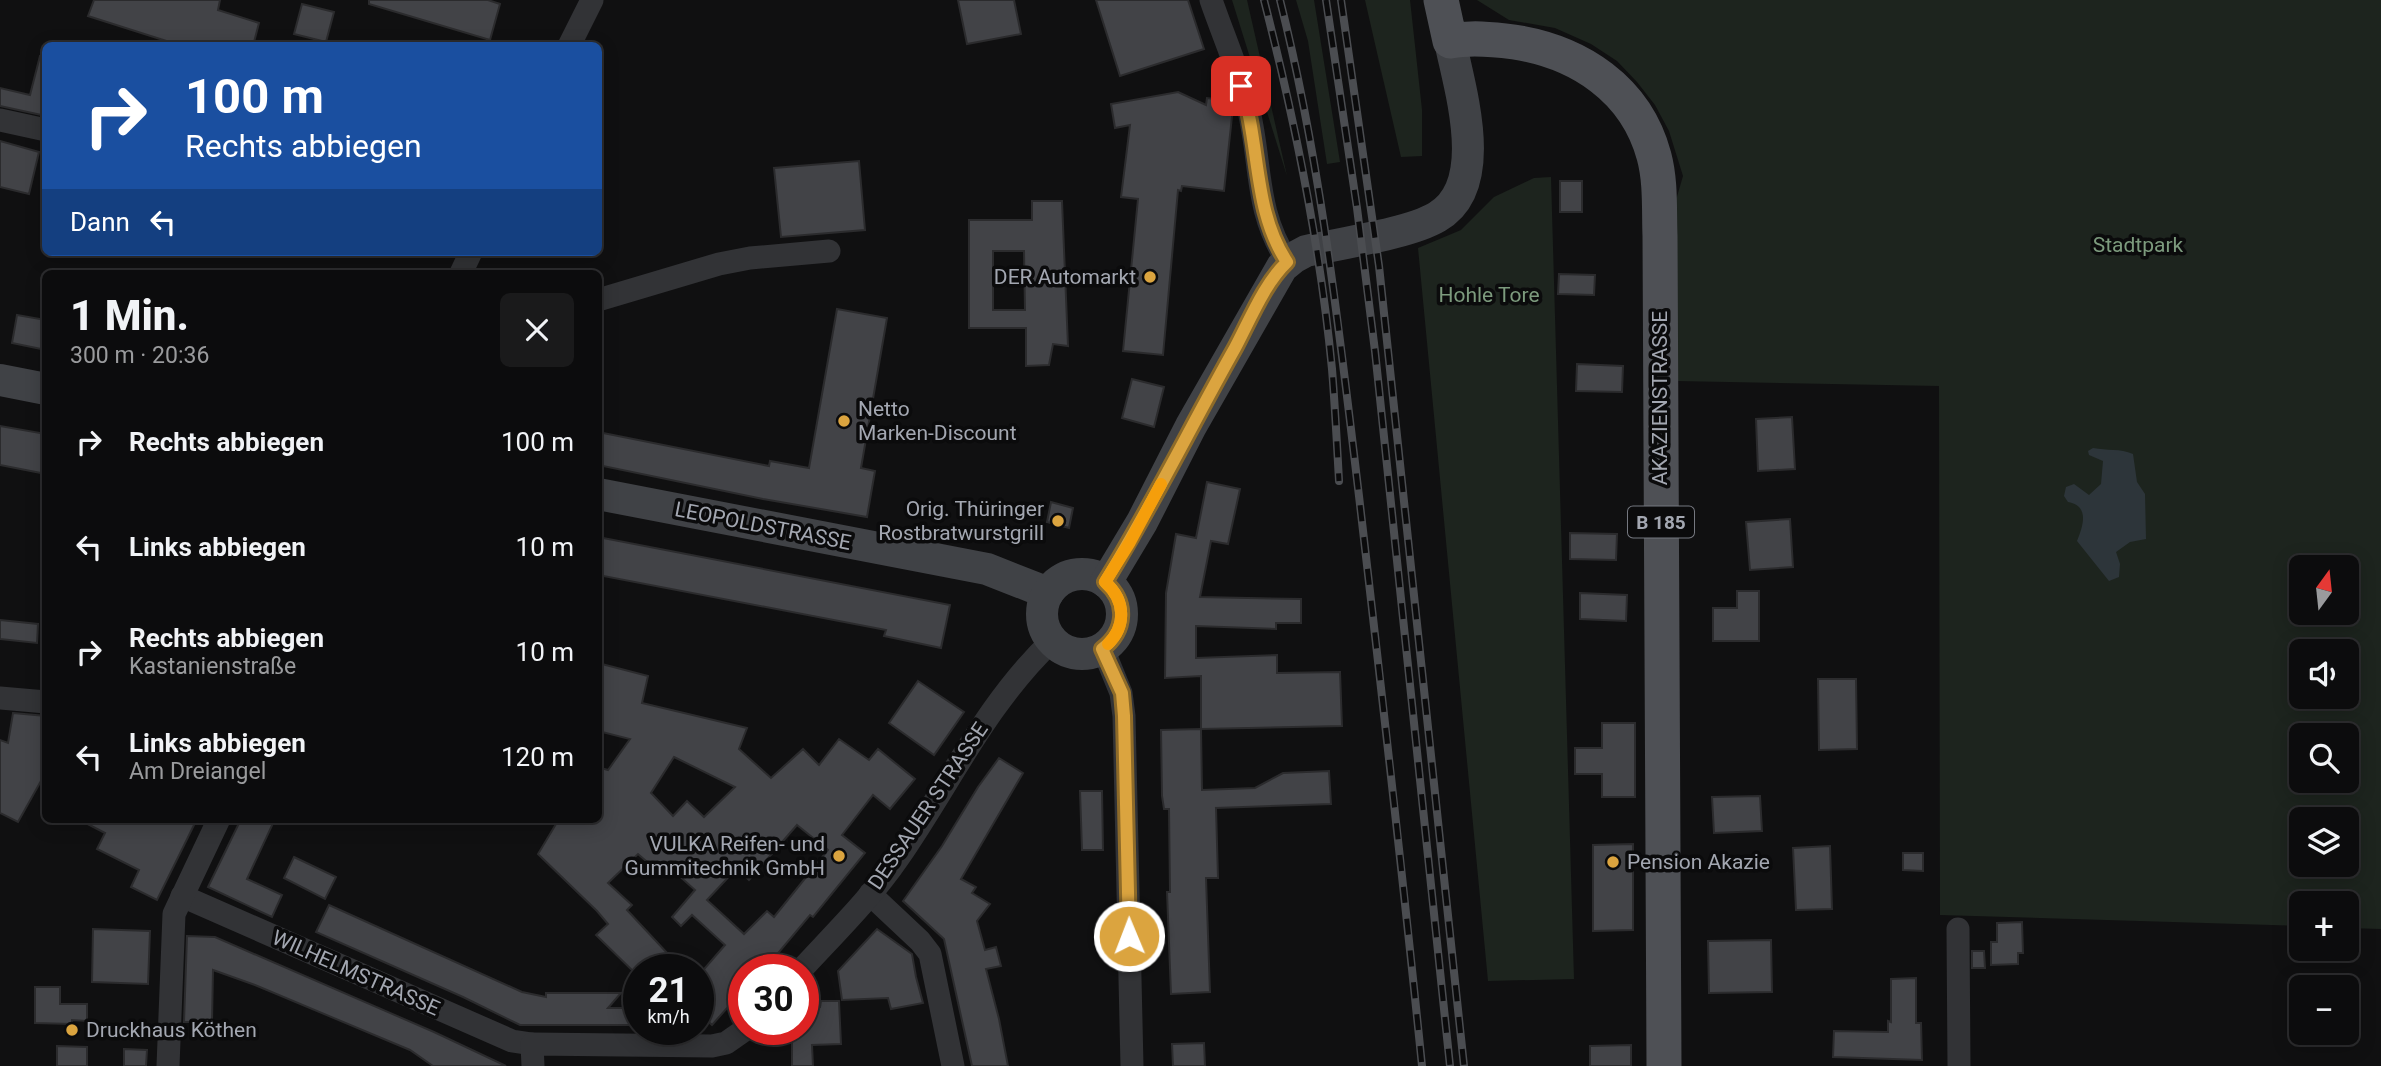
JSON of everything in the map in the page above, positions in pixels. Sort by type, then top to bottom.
[{"type":"main road","points":[[1105,582],[1142,522],[1191,426],[1269,287],[1287,262],[1306,251],[1425,223],[1446,211],[1458,197],[1467,168],[1467,143],[1441,0]]},
{"type":"main road","name":"AKAZIENSTRASSE","points":[[1450,41],[1467,38],[1523,43],[1552,50],[1584,65],[1604,78],[1629,104],[1643,128],[1656,164],[1660,236],[1664,1066]]},
{"type":"main road","points":[[0,380],[42,388]]},
{"type":"main road","name":"LEOPOLDSTRASSE","points":[[602,495],[987,569],[1048,593]]},
{"type":"main road","points":[[1079,574],[1097,577],[1105,582],[1121,603],[1122,620],[1115,637],[1102,649],[1088,654],[1072,653],[1052,641],[1042,617],[1048,593],[1062,580],[1079,574]]},
{"type":"street","points":[[571,42],[592,0]]},
{"type":"street","points":[[1211,0],[1248,107],[1263,208],[1287,262]]},
{"type":"street","points":[[0,120],[42,129]]},
{"type":"street","points":[[602,299],[719,264],[750,258],[829,251]]},
{"type":"street","name":"DESSAUER STRASSE","points":[[816,954],[899,857],[986,720],[1011,685],[1052,641]]},
{"type":"street","points":[[1102,649],[1122,693],[1124,716],[1132,1066]]},
{"type":"street","points":[[0,698],[42,702]]},
{"type":"street","points":[[168,1066],[174,914],[217,823]]},
{"type":"street","points":[[870,894],[920,941],[930,954],[953,1066]]},
{"type":"street","name":"WILHELMSTRASSE","points":[[182,896],[512,1041],[533,1055],[694,1047],[728,1042]]},
{"type":"street","points":[[1958,929],[1959,1066]]},
{"type":"green space","points":[[1232,0],[1247,0],[1287,176]]},
{"type":"green space","points":[[1296,0],[1314,0],[1340,162],[1327,164],[1308,41]]},
{"type":"green space","points":[[1365,0],[1410,0],[1422,110],[1422,156],[1401,157]]},
{"type":"green space","name":"Stadtpark","points":[[1477,0],[2381,0],[2381,929],[2359,928],[2359,891],[2289,891],[2289,926],[1940,915],[1939,386],[1676,381],[1676,200],[1683,176],[1669,131],[1655,105],[1617,61],[1591,44],[1555,28],[1509,20]]},
{"type":"green space","name":"Hohle Tore","points":[[1551,177],[1574,979],[1488,981],[1418,248],[1461,230],[1494,197],[1534,178]]},
{"type":"shaded area","points":[[2093,448],[2133,454],[2137,482],[2145,494],[2146,539],[2130,542],[2116,552],[2120,564],[2119,577],[2109,581],[2077,541],[2083,523],[2082,512],[2064,496],[2066,487],[2074,484],[2089,495],[2101,484],[2103,461],[2089,455],[2088,451]]},
{"type":"building","points":[[94,0],[220,0],[218,10],[259,23],[254,42],[169,42],[88,16]]},
{"type":"building","points":[[369,0],[488,0],[500,4],[490,40],[369,4]]},
{"type":"building","points":[[958,0],[1014,0],[1021,34],[967,44]]},
{"type":"building","points":[[1096,0],[1188,0],[1204,49],[1120,76]]},
{"type":"building","points":[[302,4],[334,12],[326,42],[294,34]]},
{"type":"building","points":[[42,56],[42,115],[0,106],[0,88],[30,95]]},
{"type":"building","points":[[1178,92],[1206,105],[1207,98],[1232,101],[1224,191],[1182,186],[1181,191],[1178,190],[1163,355],[1123,351],[1138,199],[1121,197],[1130,125],[1115,128],[1111,104]]},
{"type":"building","points":[[0,141],[39,152],[29,194],[0,187]]},
{"type":"building","points":[[859,161],[865,230],[781,237],[774,168]]},
{"type":"building","points":[[1560,181],[1582,181],[1582,212],[1560,212]]},
{"type":"building","points":[[1032,201],[1062,201],[1068,346],[1053,344],[1049,365],[1026,366],[1026,328],[969,328],[969,220],[1032,220]],"holes":[[[993,251],[1024,251],[1025,310],[993,310]]]},
{"type":"building","points":[[1559,274],[1595,275],[1594,295],[1558,294]]},
{"type":"building","points":[[837,309],[887,318],[861,468],[875,471],[867,517],[602,466],[602,433],[769,466],[770,461],[809,468]]},
{"type":"building","points":[[17,315],[42,319],[42,349],[12,343]]},
{"type":"building","points":[[1577,364],[1623,366],[1622,392],[1576,391]]},
{"type":"building","points":[[1132,379],[1164,387],[1154,427],[1122,418]]},
{"type":"building","points":[[1792,417],[1795,469],[1758,471],[1756,419]]},
{"type":"building","points":[[0,426],[42,433],[42,473],[0,465]]},
{"type":"building","points":[[1207,482],[1240,489],[1228,544],[1211,541],[1200,597],[1301,599],[1301,623],[1276,623],[1276,629],[1196,626],[1196,658],[1277,655],[1277,673],[1340,672],[1342,726],[1201,729],[1201,676],[1165,678],[1166,593],[1176,534],[1196,538]]},
{"type":"building","points":[[1051,502],[1073,508],[1069,528],[1047,522]]},
{"type":"building","points":[[1790,519],[1793,567],[1750,570],[1746,522]]},
{"type":"building","points":[[1570,533],[1617,534],[1616,560],[1570,559]]},
{"type":"building","points":[[602,538],[950,605],[941,648],[884,636],[886,630],[602,576]]},
{"type":"building","points":[[1737,591],[1759,591],[1759,641],[1713,641],[1713,608],[1737,608]]},
{"type":"building","points":[[1580,593],[1627,595],[1626,621],[1580,619]]},
{"type":"building","points":[[0,620],[38,624],[37,643],[0,639]]},
{"type":"building","points":[[602,664],[648,676],[642,703],[747,728],[739,749],[771,778],[803,749],[819,765],[839,739],[869,760],[878,749],[915,779],[890,809],[873,795],[842,835],[865,853],[813,917],[810,915],[777,954],[728,954],[728,1007],[714,1023],[714,958],[725,945],[692,915],[681,926],[672,917],[695,890],[667,865],[660,873],[638,854],[608,883],[632,905],[627,910],[668,954],[623,954],[623,961],[596,935],[608,924],[538,854],[557,823],[602,823],[602,768],[608,770],[630,739],[602,732]],"holes":[[[674,757],[735,787],[704,817],[687,801],[673,816],[651,793]],[[797,825],[828,850],[774,917],[767,911],[744,934],[707,900],[737,868],[749,880]]]},
{"type":"building","points":[[1818,679],[1856,679],[1857,749],[1819,750]]},
{"type":"building","points":[[918,681],[964,712],[934,755],[889,723]]},
{"type":"building","points":[[13,713],[42,716],[42,779],[18,822],[0,813],[0,740],[8,743]]},
{"type":"building","points":[[1602,723],[1635,723],[1635,797],[1602,797],[1602,774],[1575,774],[1575,748],[1602,748]]},
{"type":"building","points":[[1201,729],[1202,790],[1255,788],[1283,773],[1329,771],[1331,804],[1216,808],[1218,878],[1206,878],[1210,992],[1171,994],[1167,892],[1170,892],[1169,809],[1164,809],[1162,796],[1161,730]]},
{"type":"building","points":[[999,758],[1023,773],[961,879],[976,887],[972,893],[990,904],[977,921],[985,950],[996,947],[1001,966],[986,969],[1008,1066],[972,1066],[944,939],[903,901]]},
{"type":"building","points":[[1080,791],[1102,791],[1103,850],[1082,850]]},
{"type":"building","points":[[1760,796],[1762,831],[1714,833],[1712,797]]},
{"type":"building","points":[[86,823],[195,823],[157,900],[131,887],[139,870],[97,849],[105,833]]},
{"type":"building","points":[[239,823],[273,823],[247,879],[282,895],[272,917],[208,887]]},
{"type":"building","points":[[1633,844],[1633,930],[1593,931],[1593,845]]},
{"type":"building","points":[[1830,846],[1832,909],[1796,910],[1793,848]]},
{"type":"building","points":[[1903,853],[1923,853],[1923,871],[1903,870]]},
{"type":"building","points":[[294,857],[336,877],[325,899],[284,878]]},
{"type":"building","points":[[329,905],[522,992],[546,997],[546,993],[621,993],[608,1008],[623,1008],[623,1025],[520,1025],[316,932]]},
{"type":"building","points":[[2022,922],[2023,953],[2018,953],[2018,964],[1991,965],[1991,942],[1997,942],[1997,923]]},
{"type":"building","points":[[93,929],[150,931],[148,984],[92,982]]},
{"type":"building","points":[[877,929],[912,954],[923,1003],[891,1009],[888,998],[842,1000],[838,971]]},
{"type":"building","points":[[187,936],[215,937],[506,1066],[433,1066],[410,1050],[213,970],[212,1022],[184,1022]]},
{"type":"building","points":[[1771,940],[1772,992],[1709,993],[1708,941]]},
{"type":"building","points":[[1972,951],[1984,951],[1985,968],[1972,968]]},
{"type":"building","points":[[1916,978],[1916,1023],[1921,1023],[1922,1060],[1833,1057],[1834,1031],[1888,1032],[1888,1021],[1891,1022],[1891,979]]},
{"type":"building","points":[[35,987],[60,987],[60,1004],[87,1004],[87,1021],[72,1020],[72,1024],[35,1023]]},
{"type":"building","points":[[821,1001],[839,1001],[841,1044],[819,1045]]},
{"type":"building","points":[[1204,1043],[1205,1066],[1173,1066],[1172,1044]]},
{"type":"building","points":[[792,1045],[812,1045],[813,1066],[792,1066]]},
{"type":"building","points":[[1631,1045],[1631,1066],[1590,1066],[1590,1046]]},
{"type":"building","points":[[57,1046],[87,1047],[87,1066],[57,1066]]},
{"type":"building","points":[[124,1049],[147,1050],[146,1066],[124,1066]]},
{"type":"railway","points":[[1264,0],[1296,137],[1321,276],[1332,369],[1339,481]]},
{"type":"railway","points":[[1280,0],[1307,123],[1336,309],[1384,710],[1422,1066]]},
{"type":"railway","points":[[1326,0],[1375,351],[1450,1066]]},
{"type":"railway","points":[[1341,0],[1379,266],[1464,1066]]},
{"type":"slow traffic","points":[[1108,644],[1119,629],[1122,612],[1117,595],[1105,582],[1142,522],[1161,484]]},
{"type":"place","name":"DER Automarkt","points":[[1150,277]]},
{"type":"place","name":"Netto Marken-Discount","points":[[844,421]]},
{"type":"place","name":"Orig. Thüringer Rostbratwurstgrill","points":[[1058,521]]},
{"type":"place","name":"VULKA Reifen- und Gummitechnik GmbH","points":[[839,856]]},
{"type":"place","name":"Pension Akazie","points":[[1613,862]]},
{"type":"place","name":"Druckhaus Köthen","points":[[72,1030]]},
{"type":"route","points":[[1129,936],[1126,753],[1122,693],[1102,649],[1115,637],[1122,620],[1122,612],[1117,595],[1105,582],[1142,522],[1191,426],[1269,287],[1287,262],[1263,208],[1248,107],[1241,86]]}]
